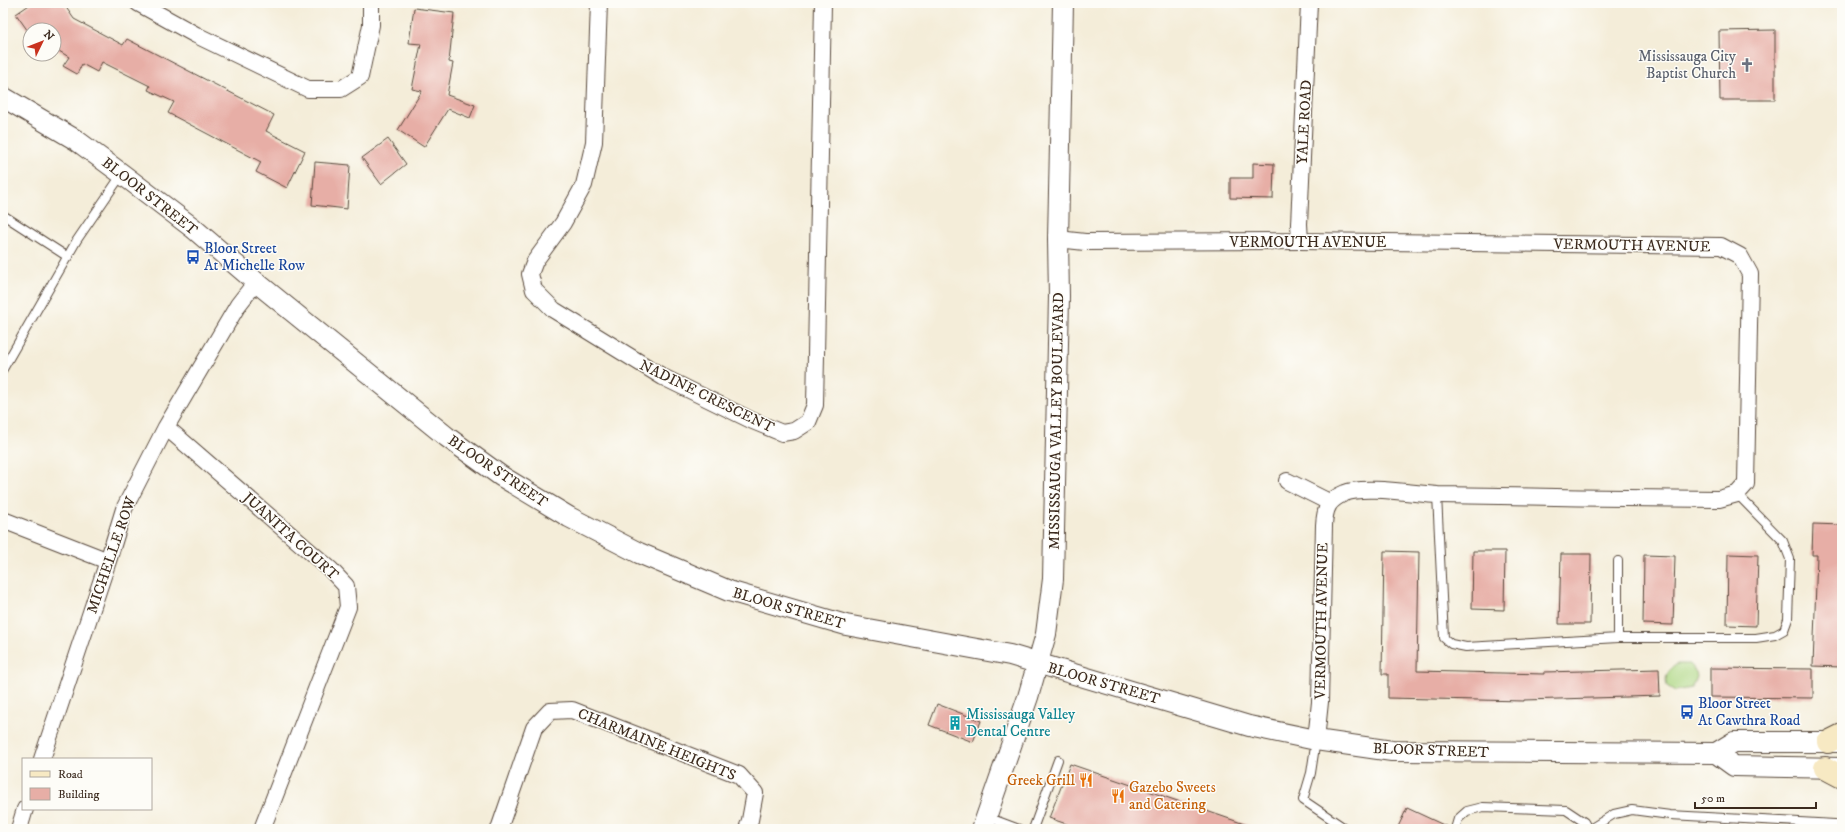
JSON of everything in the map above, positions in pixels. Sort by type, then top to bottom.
[{"type":"street","points":[[138,3],[196,35],[308,89],[341,89],[360,77],[371,25],[371,3]]},
{"type":"street","name":"NADINE CRESCENT","points":[[599,3],[594,142],[584,185],[563,223],[536,261],[530,274],[534,290],[554,310],[663,377],[753,421],[782,433],[794,431],[808,422],[815,405],[823,3]]},
{"type":"street","name":"MISSISSAUGA VALLEY BOULEVARD","points":[[985,823],[1038,664],[1046,634],[1053,579],[1063,3]]},
{"type":"street","name":"YALE ROAD","points":[[1300,241],[1299,224],[1309,3]]},
{"type":"street","name":"BLOOR STREET","points":[[3,97],[76,140],[193,228],[256,282],[435,428],[495,472],[564,514],[639,553],[684,573],[750,598],[846,624],[1010,655],[1249,726],[1316,740],[1392,752],[1716,753]]},
{"type":"street","name":"VERMOUTH AVENUE","points":[[1058,239],[1085,242],[1300,241],[1721,246],[1740,256],[1750,274],[1746,484],[1737,494]]},
{"type":"street","name":"MICHELLE ROW","points":[[42,758],[124,509],[166,427],[238,304],[256,282]]},
{"type":"street","name":"JUANITA COURT","points":[[166,427],[330,568],[346,586],[348,607],[262,829]]},
{"type":"street","points":[[1287,482],[1329,502],[1345,492],[1361,489],[1437,494],[1719,499],[1737,494]]},
{"type":"street","name":"VERMOUTH AVENUE","points":[[1316,740],[1320,702],[1324,525],[1325,513],[1329,502]]},
{"type":"street","points":[[3,520],[108,561]]},
{"type":"street","name":"CHARMAINE HEIGHTS","points":[[499,829],[534,728],[550,711],[572,710],[739,775],[754,793],[750,820],[747,829]]},
{"type":"street","points":[[1836,771],[1734,766],[1716,753],[1734,742],[1837,739]]},
{"type":"street","points":[[19,829],[25,810]]},
{"type":"lane","points":[[3,369],[68,257],[122,174]]},
{"type":"lane","points":[[3,215],[68,257]]},
{"type":"lane","points":[[1437,494],[1444,638],[1451,644],[1466,647],[1618,638],[1756,638],[1775,635],[1784,630],[1788,619],[1790,559],[1783,541],[1737,494]]},
{"type":"lane","points":[[1618,561],[1618,638]]},
{"type":"lane","points":[[1316,740],[1311,773],[1303,800],[1346,829]]},
{"type":"lane","points":[[1033,829],[1058,760]]},
{"type":"lane","points":[[1455,829],[1458,819],[1467,811],[1483,807],[1566,810],[1584,822],[1589,829],[1614,814],[1632,810],[1670,815],[1835,824],[1842,827]]},
{"type":"lane","points":[[985,823],[1019,829]]},
{"type":"green space","points":[[1677,664],[1689,664],[1696,672],[1697,677],[1691,688],[1675,691],[1667,686],[1666,679],[1668,673]]},
{"type":"building","points":[[32,3],[63,3],[74,19],[123,45],[127,39],[274,115],[266,131],[305,151],[287,188],[256,172],[261,162],[168,113],[174,102],[148,90],[150,86],[102,62],[97,72],[82,64],[77,74],[63,66],[69,57],[62,53],[62,22],[22,23],[16,14]]},
{"type":"building","points":[[414,8],[454,13],[449,62],[453,63],[447,95],[475,105],[470,118],[448,109],[424,147],[398,130],[422,91],[412,89],[421,44],[409,43]]},
{"type":"building","name":"Mississauga City Baptist Church","points":[[1775,30],[1775,100],[1720,100],[1719,31]]},
{"type":"building","points":[[388,139],[406,164],[381,184],[362,158]]},
{"type":"building","points":[[315,162],[350,165],[347,209],[312,205]]},
{"type":"building","points":[[1253,163],[1274,164],[1273,199],[1230,198],[1230,178],[1253,178]]},
{"type":"building","points":[[1813,524],[1842,525],[1842,667],[1813,666],[1817,555],[1812,555]]},
{"type":"building","points":[[1384,551],[1419,552],[1417,671],[1544,674],[1544,672],[1659,669],[1660,696],[1524,701],[1388,698],[1388,674],[1382,674]]},
{"type":"building","points":[[1473,551],[1505,551],[1504,610],[1472,609]]},
{"type":"building","points":[[1561,554],[1591,554],[1590,624],[1559,624]]},
{"type":"building","points":[[1728,554],[1758,555],[1756,626],[1727,625]]},
{"type":"building","points":[[1644,555],[1675,556],[1673,625],[1643,624]]},
{"type":"building","points":[[1710,668],[1813,669],[1813,698],[1710,697]]},
{"type":"building","name":"Mississauga Valley Dental Centre","points":[[937,704],[981,721],[973,742],[929,725]]},
{"type":"building","points":[[1070,764],[1253,827],[1253,829],[1081,829],[1049,818]]},
{"type":"building","points":[[1407,808],[1450,828],[1450,829],[1397,829]]},
{"type":"place","name":"Mississauga City Baptist Church","points":[[1747,65]]},
{"type":"place","name":"Bloor Street At Michelle Row","points":[[193,257]]},
{"type":"place","name":"Bloor Street At Cawthra Road","points":[[1687,712]]},
{"type":"place","name":"Mississauga Valley Dental Centre","points":[[955,723]]},
{"type":"place","name":"Greek Grill","points":[[1086,780]]},
{"type":"place","name":"Gazebo Sweets and Catering","points":[[1118,796]]}]
